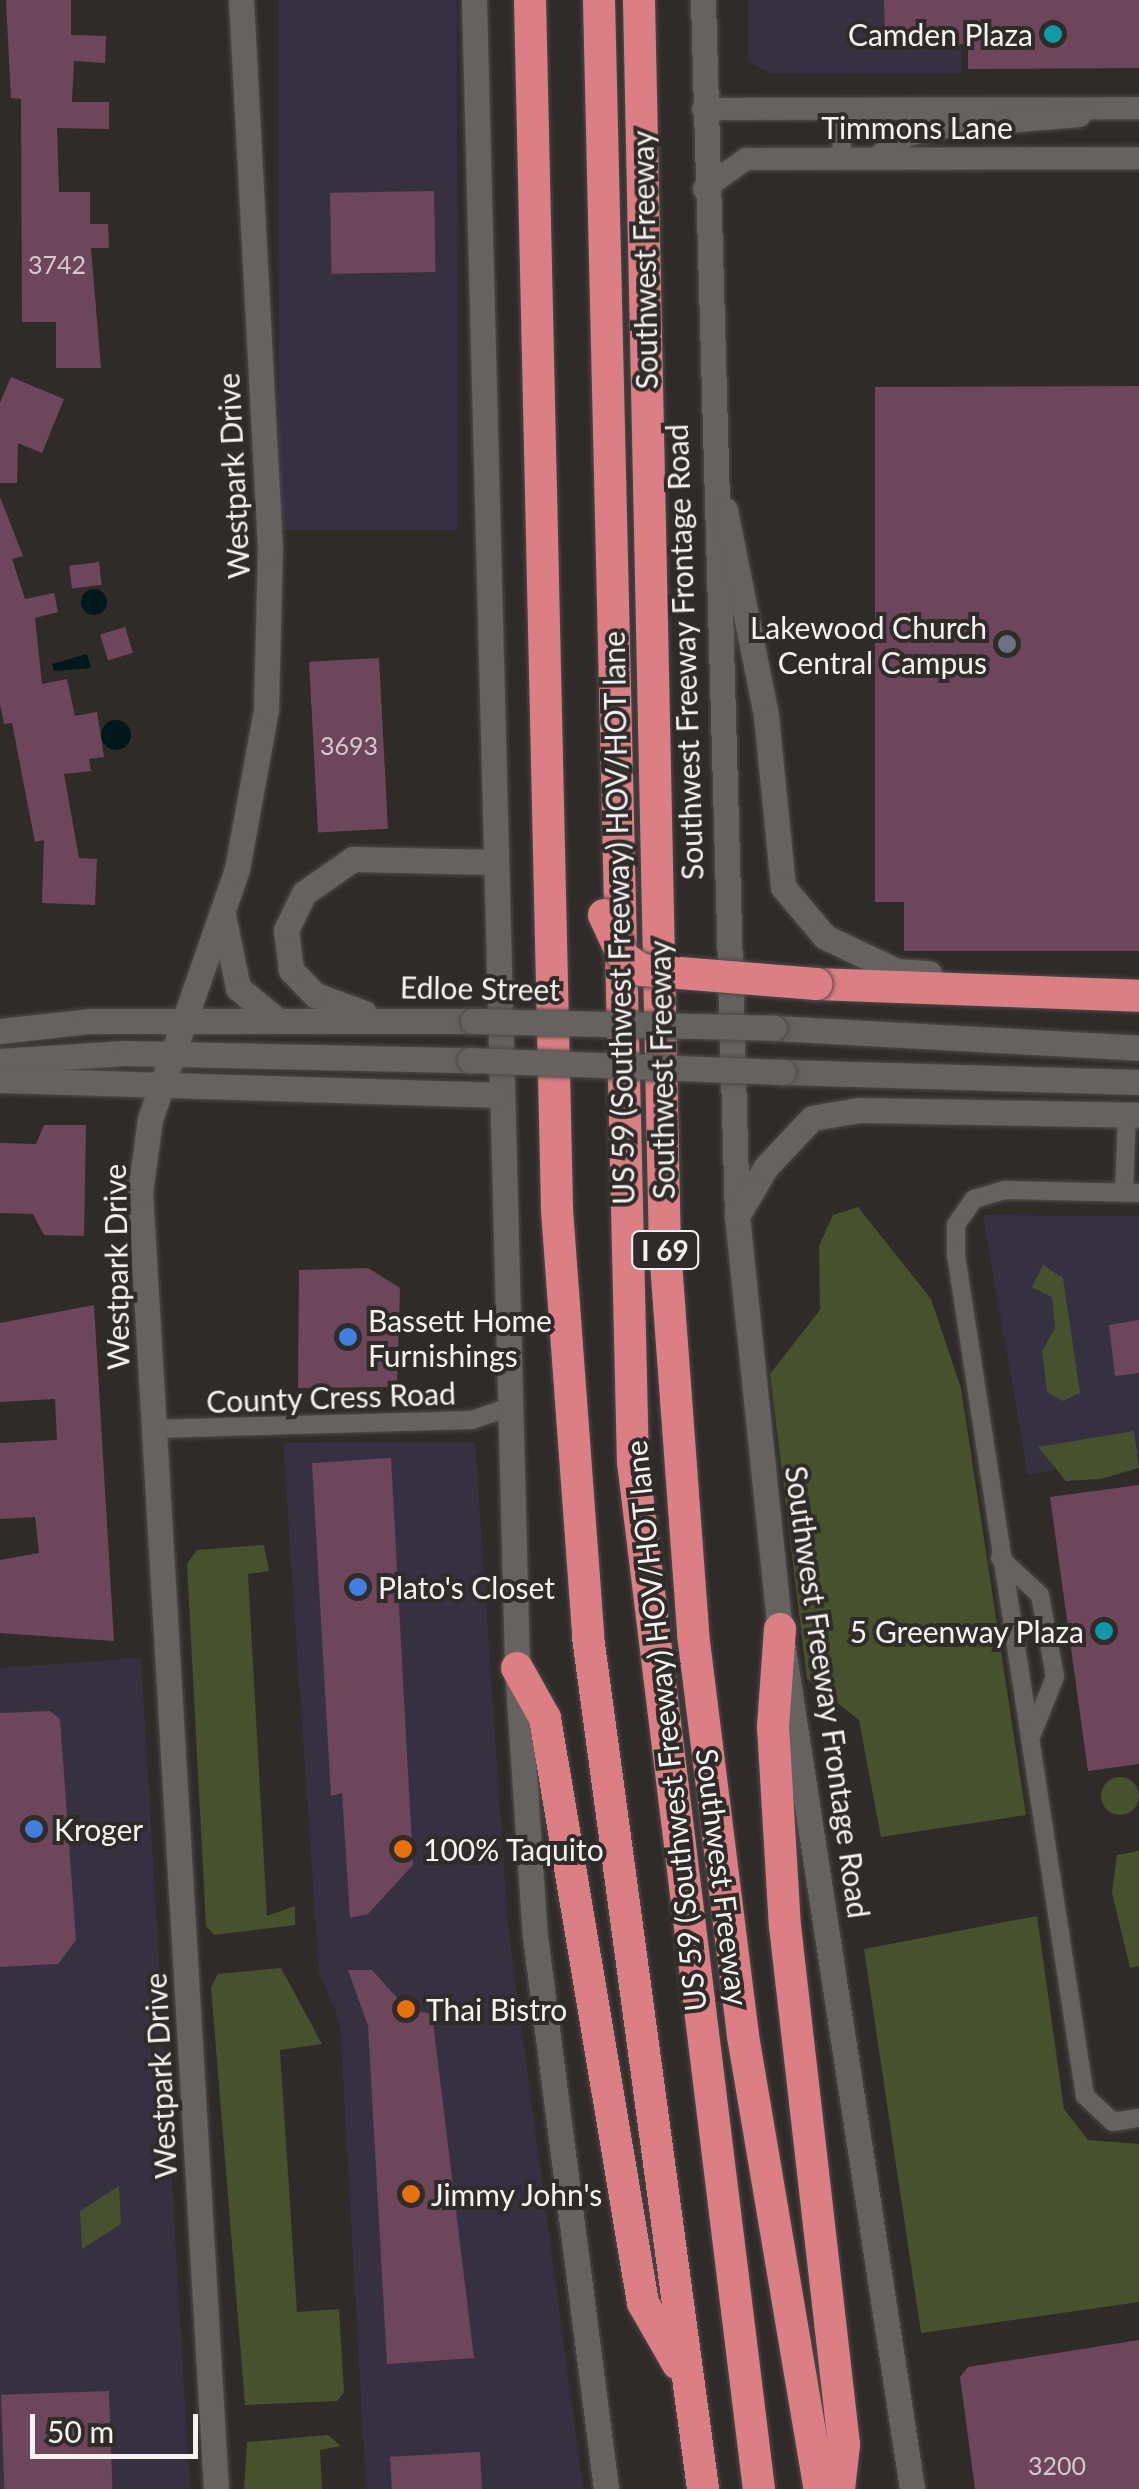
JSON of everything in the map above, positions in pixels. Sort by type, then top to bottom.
[{"type":"highway","points":[[530,0],[559,1230],[588,1637],[703,2489]]},
{"type":"highway","points":[[582,0],[616,1384],[635,1647],[728,2258]]},
{"type":"highway","name":"US 59 (Southwest Freeway) HOV/HOT lane","points":[[598,0],[633,1462],[759,2489]]},
{"type":"highway","name":"Southwest Freeway","points":[[639,0],[665,1249],[700,1692],[743,2036],[820,2489]]},
{"type":"highway","points":[[604,915],[624,958],[642,970],[816,984],[1139,996]]},
{"type":"highway","points":[[780,1628],[773,1726],[785,1926],[844,2445],[839,2489]]},
{"type":"highway","points":[[517,1668],[545,1718],[642,2302],[687,2381]]},
{"type":"main road","name":"Westpark Drive","points":[[216,2489],[140,1192],[162,1085],[222,912],[258,769],[272,595],[241,0]]},
{"type":"main road","points":[[474,0],[496,1095],[517,1668],[537,1954],[606,2489]]},
{"type":"main road","name":"Southwest Freeway Frontage Road","points":[[703,0],[709,418],[737,1216],[780,1628],[912,2489]]},
{"type":"main road","points":[[709,418],[766,716],[784,886],[825,938],[897,971],[1139,983]]},
{"type":"main road","points":[[384,1019],[297,980],[285,944],[295,904],[353,859],[494,862]]},
{"type":"main road","points":[[222,912],[238,988],[277,1020]]},
{"type":"main road","name":"Edloe Street","points":[[0,1031],[185,1020],[384,1019],[605,1024],[1139,1048]]},
{"type":"main road","points":[[0,1062],[173,1054],[382,1057],[1139,1082]]},
{"type":"main road","points":[[0,1080],[496,1095]]},
{"type":"main road","points":[[737,1216],[766,1167],[812,1118],[858,1110],[1133,1115]]},
{"type":"street","points":[[879,156],[926,131],[1046,125],[1113,108]]},
{"type":"street","name":"Timmons Lane","points":[[703,109],[1139,108]]},
{"type":"street","points":[[841,110],[842,155]]},
{"type":"street","name":"Timmons Lane","points":[[704,190],[746,159],[842,155],[1139,158]]},
{"type":"street","points":[[1133,1115],[1132,1193],[1004,1190],[974,1198],[956,1225],[1000,1558],[1085,2096],[1114,2122],[1139,2118]]},
{"type":"street","name":"County Cress Road","points":[[154,1429],[472,1420],[507,1408]]},
{"type":"street","points":[[1000,1558],[1040,1595],[1055,1677],[1029,1741]]},
{"type":"shaded area","points":[[279,0],[457,0],[457,530],[279,530]]},
{"type":"shaded area","points":[[748,0],[961,0],[962,73],[771,73],[748,62]]},
{"type":"shaded area","points":[[983,1215],[1139,1216],[1139,1454],[1028,1475]]},
{"type":"shaded area","points":[[475,1442],[508,1927],[583,2489],[366,2489],[340,2022],[319,1972],[283,1443]]},
{"type":"shaded area","points":[[141,1658],[190,2489],[0,2489],[0,1668]]},
{"type":"green space","points":[[858,1207],[931,1299],[961,1388],[1026,1815],[881,1837],[859,1720],[807,1679],[770,1374],[820,1310],[819,1246],[833,1215]]},
{"type":"green space","points":[[1043,1265],[1063,1278],[1080,1393],[1063,1401],[1047,1392],[1042,1351],[1055,1328],[1052,1297],[1032,1287]]},
{"type":"green space","points":[[1134,1431],[1139,1468],[1100,1479],[1066,1481],[1038,1447]]},
{"type":"green space","points":[[264,1545],[269,1571],[248,1574],[267,1916],[295,1906],[295,1925],[214,1935],[206,1926],[187,1564],[197,1550]]},
{"type":"green space","points":[[1120,1777],[1133,1783],[1139,1796],[1133,1809],[1120,1815],[1107,1809],[1101,1796],[1107,1783]]},
{"type":"green space","points":[[1139,1851],[1139,1966],[1130,1968],[1112,1893],[1117,1855]]},
{"type":"green space","points":[[1037,1916],[1064,2109],[1088,2140],[1139,2144],[1139,2302],[921,2333],[864,1949]]},
{"type":"green space","points":[[281,1968],[322,2044],[280,2050],[297,2312],[339,2309],[344,2392],[337,2401],[245,2405],[211,1987],[218,1974]]},
{"type":"green space","points":[[119,2186],[121,2224],[82,2249],[80,2211]]},
{"type":"green space","points":[[328,2435],[341,2446],[320,2450],[322,2489],[244,2489],[247,2442]]},
{"type":"water","points":[[94,589],[103,593],[107,602],[103,611],[94,615],[85,611],[81,602],[85,593]]},
{"type":"water","points":[[87,654],[91,668],[54,671],[52,664]]},
{"type":"water","points":[[116,720],[127,724],[131,735],[127,746],[116,750],[105,746],[101,735],[105,724]]},
{"type":"building","points":[[6,0],[71,0],[71,35],[106,36],[105,63],[74,61],[72,102],[109,102],[109,129],[57,128],[59,192],[90,192],[90,224],[108,224],[109,248],[91,248],[101,368],[56,368],[56,322],[22,322],[21,99],[11,98]]},
{"type":"building","name":"Camden Plaza","points":[[884,0],[1139,0],[1139,68],[968,69],[968,44],[885,45]]},
{"type":"building","points":[[434,191],[435,272],[331,274],[330,193]]},
{"type":"building","points":[[11,377],[64,399],[42,453],[18,443],[17,483],[0,483],[0,403]]},
{"type":"building","name":"Lakewood Church Central Campus","points":[[1139,386],[1139,951],[904,951],[904,902],[875,902],[875,387]]},
{"type":"building","points":[[0,497],[23,556],[12,559],[25,599],[54,593],[58,612],[35,618],[42,684],[67,679],[75,716],[97,712],[104,757],[89,759],[91,771],[64,774],[79,858],[97,859],[95,905],[42,903],[44,840],[35,842],[12,723],[4,724],[0,704]]},
{"type":"building","points":[[99,562],[102,585],[72,588],[69,566]]},
{"type":"building","points":[[125,627],[133,653],[108,660],[100,635]]},
{"type":"building","points":[[379,658],[388,829],[318,832],[309,662]]},
{"type":"building","points":[[44,1125],[86,1125],[84,1236],[44,1235],[33,1214],[0,1213],[0,1143],[36,1144]]},
{"type":"building","name":"Bassett Home Furnishings","points":[[368,1268],[400,1288],[397,1387],[298,1388],[299,1270]]},
{"type":"building","points":[[94,1305],[114,1641],[0,1633],[0,1560],[39,1553],[35,1517],[0,1519],[0,1443],[57,1440],[55,1399],[0,1402],[0,1323]]},
{"type":"building","points":[[1139,1320],[1139,1373],[1115,1376],[1109,1325]]},
{"type":"building","points":[[391,1458],[413,1865],[368,1914],[350,1918],[342,1793],[331,1796],[312,1463]]},
{"type":"building","name":"5 Greenway Plaza","points":[[1139,1485],[1139,1764],[1088,1771],[1050,1497]]},
{"type":"building","name":"Kroger","points":[[50,1711],[60,1719],[76,1940],[58,1964],[0,1967],[0,1713]]},
{"type":"building","points":[[348,1970],[372,1970],[407,2009],[432,2014],[474,2358],[387,2364],[368,2026]]},
{"type":"building","points":[[1139,2340],[1139,2489],[975,2489],[960,2377],[968,2367]]},
{"type":"building","points":[[109,2391],[112,2489],[4,2489],[1,2395]]},
{"type":"building","points":[[480,2452],[482,2489],[392,2489],[390,2457]]},
{"type":"place","name":"Camden Plaza","points":[[1053,34]]},
{"type":"place","name":"Lakewood Church Central Campus","points":[[1007,644]]},
{"type":"place","name":"Bassett Home Furnishings","points":[[348,1337]]},
{"type":"place","name":"Plato's Closet","points":[[358,1587]]},
{"type":"place","name":"5 Greenway Plaza","points":[[1104,1631]]},
{"type":"place","name":"Kroger","points":[[34,1829]]},
{"type":"place","name":"100% Taquito","points":[[403,1849]]},
{"type":"place","name":"Thai Bistro","points":[[406,2009]]},
{"type":"place","name":"Jimmy John's","points":[[411,2194]]}]
